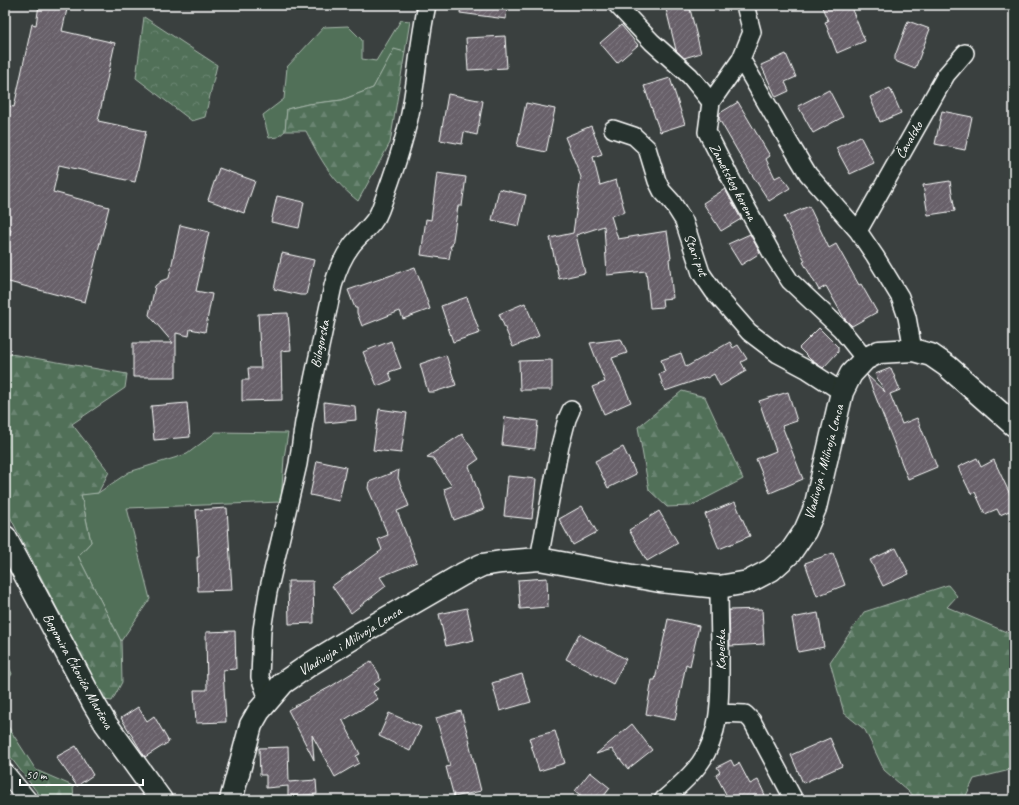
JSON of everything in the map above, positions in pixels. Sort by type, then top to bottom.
[{"type":"street","name":"Bilogorska","points":[[268,699],[260,677],[262,630],[268,592],[298,464],[304,422],[331,294],[337,270],[344,255],[378,216],[396,166],[410,113],[427,5]]},
{"type":"street","points":[[617,5],[652,42],[690,76],[711,102],[741,59],[752,32],[745,5]]},
{"type":"street","name":"Čavalsko","points":[[858,231],[946,75],[965,53]]},
{"type":"street","points":[[741,59],[808,174],[858,231],[900,297],[907,317],[913,350]]},
{"type":"street","name":"Zametskog korena","points":[[711,102],[707,132],[771,252],[790,281],[842,329],[865,359]]},
{"type":"street","name":"Stari put","points":[[613,129],[634,136],[647,148],[659,186],[672,202],[684,221],[701,273],[714,292],[749,332],[778,354],[808,370],[842,392]]},
{"type":"street","name":"Vladivoja i Milivoja Lenca","points":[[231,800],[252,725],[259,711],[283,683],[312,663],[386,618],[463,574],[482,565],[539,559],[660,581],[719,586],[748,582],[771,570],[790,553],[805,531],[815,508],[842,392],[851,374],[865,359],[879,352],[913,350],[931,354],[947,366],[1014,426]]},
{"type":"street","points":[[539,559],[560,446],[571,410]]},
{"type":"street","name":"Bogomira Ćikovića Marčeva","points":[[5,537],[94,704],[106,724],[161,800]]},
{"type":"street","name":"Kapelska","points":[[663,800],[685,780],[700,763],[712,741],[719,713],[719,586]]},
{"type":"street","points":[[719,713],[745,714],[752,721],[794,800]]},
{"type":"street","points":[[5,772],[28,800]]},
{"type":"green space","points":[[144,17],[217,65],[205,117],[192,121],[136,78]]},
{"type":"green space","points":[[401,20],[410,21],[405,52],[394,50],[373,88],[342,100],[308,104],[287,109],[285,131],[278,137],[269,138],[263,115],[284,99],[287,67],[324,27],[348,26],[362,40],[362,59],[376,61]]},
{"type":"green space","points":[[394,49],[405,52],[390,143],[358,201],[334,178],[317,152],[306,131],[285,131],[287,109],[308,104],[342,100],[373,88]]},
{"type":"green space","points":[[5,353],[127,374],[125,388],[72,424],[109,472],[98,493],[81,495],[91,542],[78,556],[121,641],[122,682],[112,701],[104,700],[5,507]]},
{"type":"green space","points":[[682,391],[705,397],[743,479],[691,506],[667,507],[649,490],[638,427]]},
{"type":"green space","points":[[216,432],[288,433],[284,458],[281,502],[127,508],[150,599],[121,641],[78,556],[91,542],[81,494],[98,493],[129,472],[187,454]]},
{"type":"green space","points":[[948,585],[957,596],[947,607],[1011,634],[1014,638],[1014,769],[974,779],[964,800],[916,800],[916,798],[884,770],[865,730],[844,713],[830,662],[864,612]]},
{"type":"green space","points":[[5,658],[12,674],[5,684]]},
{"type":"green space","points":[[5,722],[36,770],[73,786],[74,800],[43,800],[5,750]]},
{"type":"building","points":[[39,5],[68,5],[62,31],[115,43],[98,121],[146,131],[135,182],[59,165],[53,192],[109,207],[85,302],[5,281],[5,251],[11,230],[5,229],[5,105],[14,107],[32,24],[36,25]]},
{"type":"building","points":[[461,5],[507,5],[506,19],[460,13]]},
{"type":"building","points":[[665,5],[689,5],[701,53],[684,58],[676,50]]},
{"type":"building","points":[[821,5],[850,5],[865,41],[837,53],[825,22],[828,21]]},
{"type":"building","points":[[908,21],[930,29],[915,69],[895,61],[895,56]]},
{"type":"building","points":[[621,25],[638,45],[617,63],[600,43]]},
{"type":"building","points":[[505,36],[507,68],[468,70],[466,38]]},
{"type":"building","points":[[786,54],[796,77],[785,82],[789,91],[776,97],[761,65]]},
{"type":"building","points":[[670,78],[685,124],[660,132],[644,86]]},
{"type":"building","points":[[890,88],[901,113],[880,122],[870,97]]},
{"type":"building","points":[[829,90],[843,117],[813,133],[798,106]]},
{"type":"building","points":[[448,94],[483,101],[477,135],[464,132],[462,144],[440,140]]},
{"type":"building","points":[[738,102],[770,156],[766,159],[775,178],[781,175],[790,188],[769,201],[745,164],[719,119],[720,113]]},
{"type":"building","points":[[526,103],[555,109],[546,152],[517,146]]},
{"type":"building","points":[[942,111],[972,117],[965,150],[935,144]]},
{"type":"building","points":[[591,126],[602,154],[593,157],[600,185],[616,180],[625,212],[611,216],[618,239],[667,231],[671,258],[669,259],[673,298],[662,299],[663,307],[650,308],[646,271],[607,275],[604,226],[576,235],[585,273],[559,279],[550,238],[573,233],[581,177],[565,137]]},
{"type":"building","points":[[860,136],[874,163],[850,174],[836,148]]},
{"type":"building","points":[[219,168],[255,181],[244,213],[208,200]]},
{"type":"building","points":[[437,173],[466,177],[462,206],[458,206],[449,259],[421,255],[426,219],[431,220]]},
{"type":"building","points":[[950,181],[955,211],[928,215],[923,185]]},
{"type":"building","points":[[499,189],[526,195],[519,226],[492,220]]},
{"type":"building","points":[[725,189],[741,219],[721,231],[703,203]]},
{"type":"building","points":[[277,196],[304,202],[299,228],[271,222]]},
{"type":"building","points":[[809,206],[829,248],[836,244],[859,285],[861,284],[877,312],[852,326],[844,318],[826,286],[819,290],[803,262],[805,261],[784,217]]},
{"type":"building","points":[[180,225],[209,232],[196,291],[212,294],[205,332],[190,329],[189,336],[176,333],[176,377],[133,377],[133,343],[173,343],[149,315],[155,286],[161,281],[169,278]]},
{"type":"building","points":[[750,234],[760,253],[741,265],[728,244]]},
{"type":"building","points":[[282,253],[314,260],[306,295],[274,289]]},
{"type":"building","points":[[415,267],[430,309],[403,319],[400,311],[362,326],[357,313],[357,308],[355,308],[348,290]]},
{"type":"building","points":[[467,297],[480,333],[453,342],[441,306]]},
{"type":"building","points":[[525,303],[539,336],[513,347],[499,314]]},
{"type":"building","points":[[288,313],[291,350],[281,351],[282,400],[242,401],[242,380],[249,380],[248,368],[261,368],[258,314]]},
{"type":"building","points":[[819,328],[838,347],[838,352],[823,368],[811,360],[799,348]]},
{"type":"building","points":[[621,339],[627,353],[612,358],[631,402],[604,414],[592,387],[605,382],[590,343]]},
{"type":"building","points":[[391,341],[401,368],[389,372],[392,380],[377,386],[363,352]]},
{"type":"building","points":[[730,342],[733,348],[738,345],[747,359],[741,362],[746,371],[720,386],[714,374],[707,378],[706,377],[665,391],[659,374],[665,372],[661,360],[681,353],[686,367]]},
{"type":"building","points":[[446,355],[456,385],[434,392],[428,392],[420,364]]},
{"type":"building","points":[[552,360],[552,390],[520,390],[519,361]]},
{"type":"building","points":[[891,368],[900,390],[890,394],[902,424],[917,418],[937,467],[908,479],[867,375],[885,392],[875,374]]},
{"type":"building","points":[[788,392],[797,421],[782,426],[803,479],[770,493],[756,459],[776,451],[759,401]]},
{"type":"building","points":[[324,402],[355,406],[356,420],[325,423]]},
{"type":"building","points":[[187,403],[190,437],[154,440],[151,406]]},
{"type":"building","points":[[379,409],[407,413],[401,453],[373,450]]},
{"type":"building","points":[[505,417],[538,421],[535,449],[502,445]]},
{"type":"building","points":[[462,434],[479,459],[469,466],[484,509],[454,520],[444,489],[452,486],[433,458],[427,457]]},
{"type":"building","points":[[623,447],[636,474],[608,488],[595,461]]},
{"type":"building","points":[[977,458],[981,467],[994,460],[1014,503],[1014,509],[1000,515],[997,509],[985,514],[975,492],[971,494],[958,467]]},
{"type":"building","points":[[317,461],[346,467],[339,501],[310,495]]},
{"type":"building","points":[[399,470],[398,478],[409,506],[397,511],[417,562],[380,577],[386,586],[351,613],[332,586],[382,550],[378,539],[388,535],[368,488],[369,482]]},
{"type":"building","points":[[508,476],[536,479],[532,519],[504,516]]},
{"type":"building","points":[[735,502],[750,536],[719,549],[705,514]]},
{"type":"building","points":[[582,506],[597,532],[573,545],[559,519]]},
{"type":"building","points":[[227,508],[232,590],[198,591],[197,557],[199,557],[196,510]]},
{"type":"building","points":[[659,511],[678,543],[647,561],[629,530]]},
{"type":"building","points":[[896,548],[909,574],[883,586],[870,560]]},
{"type":"building","points":[[833,553],[845,585],[817,596],[805,563]]},
{"type":"building","points":[[547,578],[548,607],[520,609],[518,580]]},
{"type":"building","points":[[288,581],[313,581],[314,623],[289,624]]},
{"type":"building","points":[[467,608],[474,640],[446,646],[439,614]]},
{"type":"building","points":[[762,609],[764,644],[730,646],[729,610]]},
{"type":"building","points":[[818,613],[824,647],[798,652],[792,618]]},
{"type":"building","points":[[668,619],[699,626],[690,666],[686,664],[675,720],[646,714],[652,680],[655,680]]},
{"type":"building","points":[[235,631],[236,669],[223,670],[226,722],[196,723],[194,690],[207,690],[206,632]]},
{"type":"building","points":[[579,634],[626,659],[613,684],[566,659]]},
{"type":"building","points":[[371,661],[379,674],[380,680],[374,684],[378,689],[373,692],[378,699],[344,720],[342,719],[360,754],[356,756],[359,763],[335,777],[312,735],[314,760],[288,710],[330,687]]},
{"type":"building","points":[[522,674],[531,702],[500,711],[492,683]]},
{"type":"building","points":[[138,707],[147,721],[154,716],[169,742],[145,757],[121,718]]},
{"type":"building","points":[[461,711],[470,742],[481,791],[454,797],[446,767],[450,766],[436,718]]},
{"type":"building","points":[[389,713],[421,727],[410,751],[379,736]]},
{"type":"building","points":[[632,724],[652,750],[628,769],[612,749],[596,754]]},
{"type":"building","points":[[555,731],[565,763],[539,771],[529,738]]},
{"type":"building","points":[[830,738],[842,766],[803,783],[791,755]]},
{"type":"building","points":[[76,746],[93,775],[77,786],[56,757]]},
{"type":"building","points":[[288,747],[289,782],[316,780],[317,794],[288,796],[288,786],[266,788],[266,775],[260,775],[259,748]]},
{"type":"building","points":[[731,760],[734,766],[739,763],[750,784],[758,780],[765,795],[754,800],[729,800],[716,775],[720,772],[717,767]]},
{"type":"building","points":[[590,772],[610,788],[601,800],[587,800],[575,791]]}]
